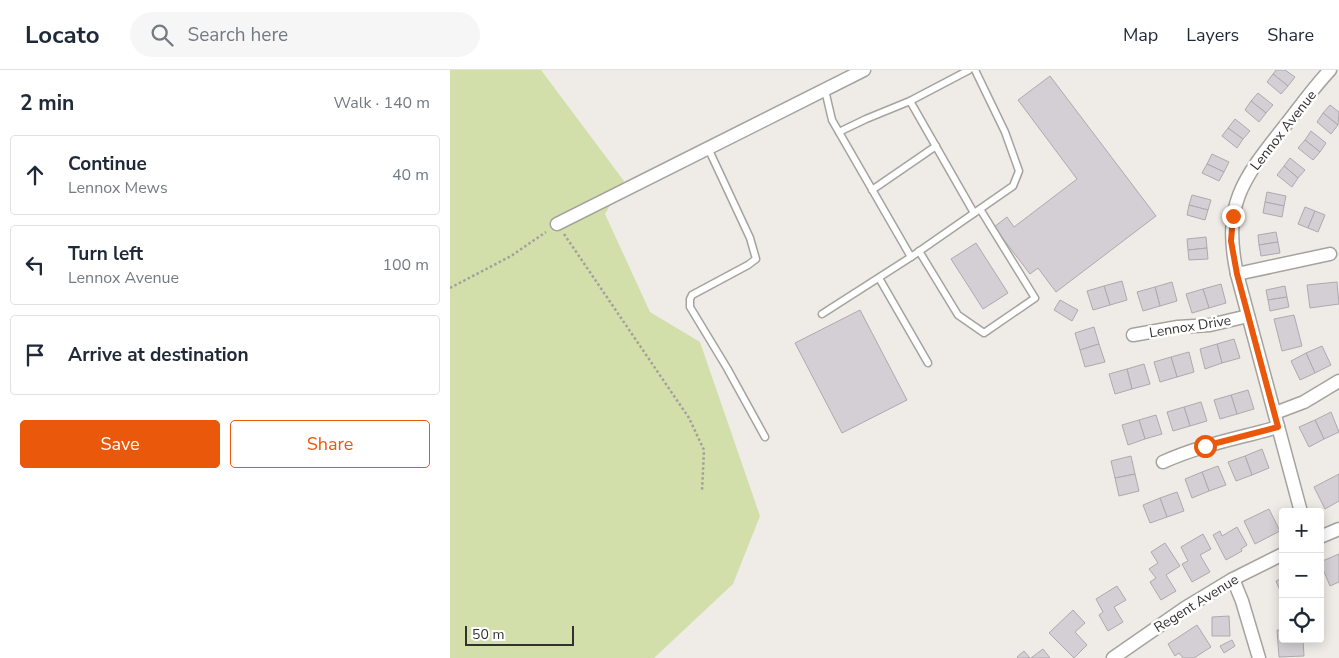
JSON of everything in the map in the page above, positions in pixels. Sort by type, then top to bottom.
[{"type":"street","points":[[557,224],[864,70]]},
{"type":"street","name":"Lennox Avenue","points":[[1300,508],[1237,274],[1231,246],[1231,230],[1234,210],[1243,185],[1257,161],[1330,70]]},
{"type":"street","points":[[1237,274],[1330,254]]},
{"type":"street","name":"Lennox Drive","points":[[1132,335],[1178,327],[1210,325],[1248,316]]},
{"type":"street","points":[[1275,413],[1304,402],[1339,381]]},
{"type":"street","points":[[1163,462],[1194,449],[1235,440],[1278,427]]},
{"type":"street","points":[[1324,536],[1339,530]]},
{"type":"street","name":"Regent Avenue","points":[[1113,658],[1185,608],[1233,578],[1279,556]]},
{"type":"street","points":[[1233,578],[1259,658]]},
{"type":"lane","points":[[839,132],[866,118],[910,101],[969,70]]},
{"type":"lane","points":[[822,314],[911,257],[1013,186],[1019,171],[1005,132],[976,70]]},
{"type":"lane","points":[[825,90],[832,120],[911,257]]},
{"type":"lane","points":[[910,101],[977,211],[1035,298],[984,333],[958,315],[919,251]]},
{"type":"lane","points":[[872,190],[936,146]]},
{"type":"lane","points":[[708,148],[750,238],[756,259],[692,295],[690,307],[727,368],[765,437]]},
{"type":"lane","points":[[879,278],[928,363]]},
{"type":"path","points":[[450,288],[510,256],[557,224],[689,418],[704,450],[702,491]]},
{"type":"green space","points":[[450,70],[541,70],[624,181],[605,214],[650,312],[700,342],[760,516],[733,584],[654,658],[450,658]]},
{"type":"building","points":[[1276,70],[1285,70],[1295,77],[1288,86],[1273,74]]},
{"type":"building","points":[[1273,74],[1288,86],[1281,94],[1267,82]]},
{"type":"building","points":[[1050,76],[1156,216],[1056,292],[1038,268],[1030,274],[994,227],[1007,217],[1014,227],[1077,179],[1018,100]]},
{"type":"building","points":[[1258,93],[1273,105],[1266,113],[1251,101]]},
{"type":"building","points":[[1251,101],[1266,113],[1259,122],[1245,110]]},
{"type":"building","points":[[1330,105],[1339,112],[1338,125],[1323,113]]},
{"type":"building","points":[[1323,113],[1338,125],[1331,134],[1317,122]]},
{"type":"building","points":[[1235,119],[1250,131],[1243,139],[1228,128]]},
{"type":"building","points":[[1228,128],[1243,139],[1237,148],[1222,136]]},
{"type":"building","points":[[1311,131],[1326,143],[1320,152],[1305,140]]},
{"type":"building","points":[[1305,140],[1320,152],[1313,160],[1298,148]]},
{"type":"building","points":[[1212,154],[1229,162],[1224,172],[1207,164]]},
{"type":"building","points":[[1290,158],[1305,170],[1298,178],[1284,166]]},
{"type":"building","points":[[1207,164],[1224,172],[1219,181],[1202,173]]},
{"type":"building","points":[[1284,166],[1298,178],[1292,187],[1277,175]]},
{"type":"building","points":[[1267,192],[1286,196],[1284,206],[1265,202]]},
{"type":"building","points":[[1192,195],[1211,200],[1208,210],[1189,205]]},
{"type":"building","points":[[1265,202],[1284,206],[1282,217],[1263,213]]},
{"type":"building","points":[[1189,205],[1208,210],[1205,220],[1187,215]]},
{"type":"building","points":[[1305,207],[1315,211],[1308,228],[1298,224]]},
{"type":"building","points":[[1315,211],[1325,215],[1318,232],[1308,228]]},
{"type":"building","points":[[1276,232],[1278,242],[1259,245],[1258,235]]},
{"type":"building","points":[[1206,237],[1207,248],[1188,250],[1187,239]]},
{"type":"building","points":[[1278,242],[1280,253],[1261,256],[1259,245]]},
{"type":"building","points":[[976,243],[1008,293],[983,309],[951,259]]},
{"type":"building","points":[[1207,248],[1208,259],[1189,260],[1188,250]]},
{"type":"building","points":[[1122,281],[1127,300],[1110,305],[1104,286]]},
{"type":"building","points":[[1172,282],[1177,301],[1160,306],[1155,287]]},
{"type":"building","points":[[1337,282],[1339,304],[1310,308],[1307,285]]},
{"type":"building","points":[[1221,284],[1226,303],[1209,308],[1203,289]]},
{"type":"building","points":[[1104,286],[1110,305],[1093,310],[1087,291]]},
{"type":"building","points":[[1285,286],[1287,297],[1268,300],[1266,290]]},
{"type":"building","points":[[1155,287],[1160,306],[1143,311],[1137,292]]},
{"type":"building","points":[[1203,289],[1209,308],[1192,313],[1186,294]]},
{"type":"building","points":[[1287,297],[1289,307],[1270,311],[1268,300]]},
{"type":"building","points":[[1060,300],[1078,310],[1072,321],[1054,310]]},
{"type":"building","points":[[860,310],[907,400],[842,433],[795,343]]},
{"type":"building","points":[[1294,315],[1302,346],[1282,351],[1274,319]]},
{"type":"building","points":[[1094,327],[1099,344],[1080,350],[1075,333]]},
{"type":"building","points":[[1234,339],[1240,358],[1222,363],[1217,344]]},
{"type":"building","points":[[1099,344],[1105,362],[1085,367],[1080,350]]},
{"type":"building","points":[[1217,344],[1222,363],[1205,369],[1200,349]]},
{"type":"building","points":[[1322,346],[1331,365],[1315,373],[1306,353]]},
{"type":"building","points":[[1189,352],[1194,372],[1177,377],[1171,357]]},
{"type":"building","points":[[1306,353],[1315,373],[1300,380],[1291,361]]},
{"type":"building","points":[[1171,357],[1177,377],[1160,382],[1154,362]]},
{"type":"building","points":[[1144,364],[1150,384],[1132,389],[1127,369]]},
{"type":"building","points":[[1127,369],[1132,389],[1115,394],[1109,374]]},
{"type":"building","points":[[1248,390],[1254,409],[1237,414],[1231,395]]},
{"type":"building","points":[[1231,395],[1237,414],[1220,419],[1214,400]]},
{"type":"building","points":[[1201,402],[1207,421],[1190,426],[1184,407]]},
{"type":"building","points":[[1184,407],[1190,426],[1173,431],[1167,412]]},
{"type":"building","points":[[1331,412],[1339,432],[1324,439],[1315,420]]},
{"type":"building","points":[[1156,415],[1162,434],[1145,439],[1139,420]]},
{"type":"building","points":[[1139,420],[1145,439],[1128,445],[1122,425]]},
{"type":"building","points":[[1315,420],[1324,439],[1309,447],[1299,427]]},
{"type":"building","points":[[1262,449],[1269,468],[1252,475],[1245,456]]},
{"type":"building","points":[[1131,456],[1135,474],[1115,478],[1111,461]]},
{"type":"building","points":[[1245,456],[1252,475],[1236,481],[1228,462]]},
{"type":"building","points":[[1218,466],[1226,485],[1209,491],[1202,472]]},
{"type":"building","points":[[1202,472],[1209,491],[1192,498],[1185,479]]},
{"type":"building","points":[[1135,474],[1139,491],[1119,496],[1115,478]]},
{"type":"building","points":[[1339,474],[1339,501],[1325,509],[1314,487]]},
{"type":"building","points":[[1177,492],[1184,511],[1167,517],[1160,498]]},
{"type":"building","points":[[1160,498],[1167,517],[1150,523],[1143,505]]},
{"type":"building","points":[[1269,509],[1279,532],[1255,544],[1244,521]]},
{"type":"building","points":[[1237,527],[1247,545],[1241,549],[1242,551],[1226,560],[1213,535],[1220,531],[1222,536]]},
{"type":"building","points":[[1203,534],[1211,549],[1200,555],[1210,572],[1192,582],[1182,564],[1188,561],[1181,547]]},
{"type":"building","points":[[1165,543],[1180,566],[1166,575],[1176,591],[1161,600],[1150,582],[1156,578],[1149,569],[1158,563],[1151,552]]},
{"type":"building","points":[[1339,554],[1339,582],[1330,586],[1324,572],[1324,560]]},
{"type":"building","points":[[1117,586],[1126,600],[1114,607],[1123,622],[1108,631],[1099,615],[1103,612],[1096,599]]},
{"type":"building","points":[[1073,610],[1085,623],[1075,632],[1087,645],[1074,658],[1049,633]]},
{"type":"building","points":[[1229,616],[1230,636],[1212,636],[1212,617]]},
{"type":"building","points":[[1197,625],[1211,647],[1194,658],[1183,658],[1179,653],[1175,656],[1168,644]]},
{"type":"building","points":[[1277,630],[1279,630],[1279,643],[1303,643],[1304,656],[1279,657]]},
{"type":"building","points":[[1232,640],[1235,646],[1224,653],[1220,646]]},
{"type":"building","points":[[1043,649],[1050,658],[1031,658]]},
{"type":"building","points":[[1024,651],[1030,658],[1017,657]]},
{"type":"route","points":[[1205,446],[1235,440],[1278,427],[1232,253],[1231,230],[1233,216]]}]
